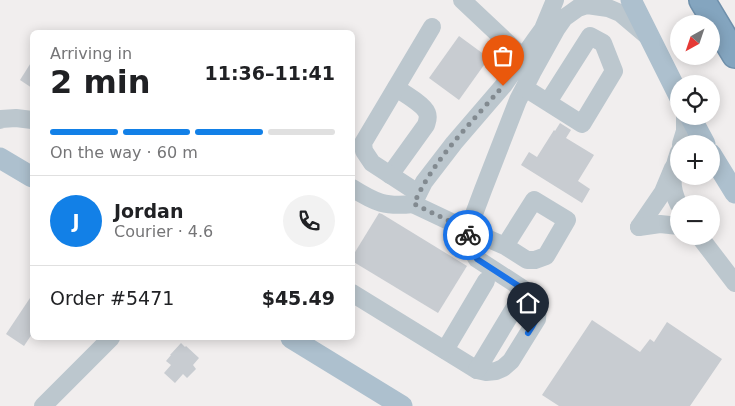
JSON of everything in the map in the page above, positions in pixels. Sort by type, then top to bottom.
[{"type":"highway","points":[[702,0],[735,55]]},
{"type":"main road","points":[[631,0],[670,79]]},
{"type":"main road","points":[[0,158],[30,176]]},
{"type":"main road","points":[[720,168],[735,192]]},
{"type":"main road","points":[[294,340],[389,402]]},
{"type":"street","points":[[462,0],[529,63]]},
{"type":"street","points":[[355,295],[477,370],[486,372],[496,371],[511,361],[537,319],[538,307],[531,294],[477,259],[468,244],[468,230],[518,100],[525,88],[529,63],[555,0]]},
{"type":"street","points":[[360,193],[384,204],[398,206],[416,199],[424,182],[454,143],[503,86],[529,63],[564,18],[578,8],[587,5],[608,8],[620,13],[648,36]]},
{"type":"street","points":[[432,27],[363,143],[364,151],[372,163],[390,175],[416,199],[468,230],[506,246]]},
{"type":"street","points":[[525,88],[582,124],[614,72],[603,43],[590,36],[548,102]]},
{"type":"street","points":[[390,175],[426,125],[428,119],[427,111],[421,105],[396,88]]},
{"type":"street","points":[[0,120],[16,118],[30,120]]},
{"type":"street","points":[[670,175],[663,192],[639,227],[660,224],[670,225]]},
{"type":"street","points":[[706,245],[735,283]]},
{"type":"street","points":[[445,350],[486,281]]},
{"type":"street","points":[[477,370],[518,302]]},
{"type":"street","points":[[43,406],[108,340]]},
{"type":"building","points":[[459,36],[489,58],[459,100],[429,78]]},
{"type":"building","points":[[30,64],[30,87],[20,80]]},
{"type":"building","points":[[560,123],[571,130],[566,138],[594,155],[578,181],[590,189],[582,203],[521,165],[529,152],[537,157]]},
{"type":"building","points":[[379,213],[467,266],[438,313],[355,263],[355,252]]},
{"type":"building","points":[[30,298],[30,337],[24,346],[6,334]]},
{"type":"building","points":[[592,320],[640,352],[650,339],[654,342],[667,322],[722,359],[690,406],[559,406],[542,395]]},
{"type":"building","points":[[181,343],[199,358],[193,365],[196,369],[187,378],[183,374],[175,383],[164,373],[171,365],[166,361]]},
{"type":"way so far","points":[[468,235],[468,230],[414,204],[424,182],[454,143],[503,86]]},
{"type":"route","points":[[468,235],[468,244],[477,259],[531,294],[536,301],[538,307],[537,319],[528,333]]}]
